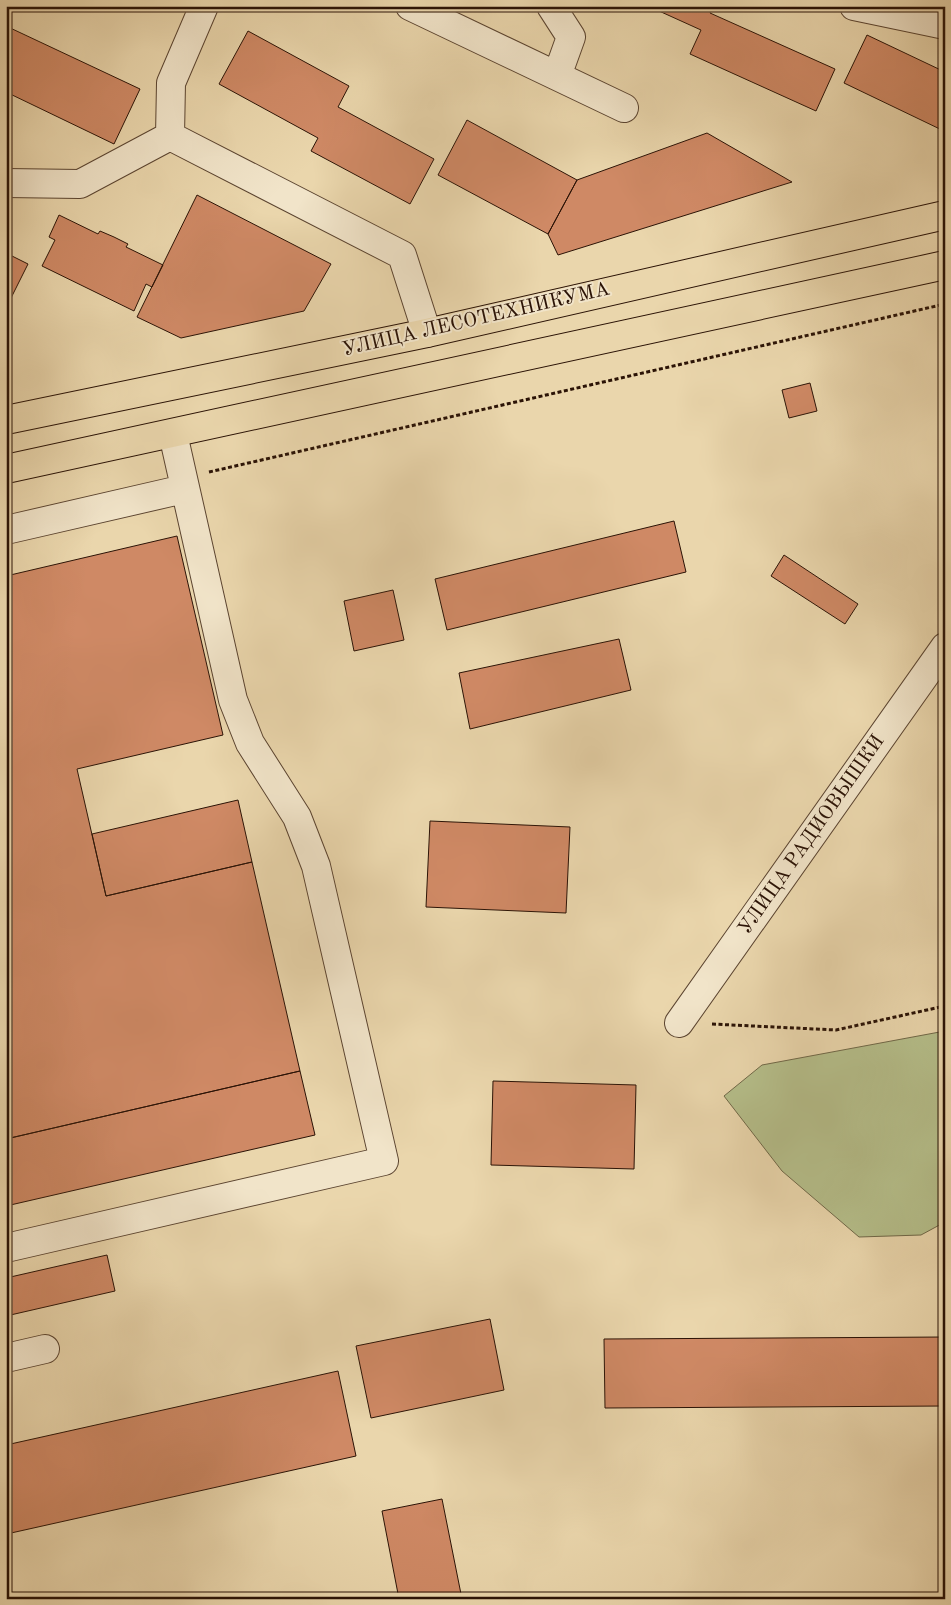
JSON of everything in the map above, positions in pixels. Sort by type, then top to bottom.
[{"type":"main road","name":"УЛИЦА ЛЕСОТЕХНИКУМА","points":[[6,420],[427,333],[945,215]]},
{"type":"main road","points":[[6,469],[945,265]]},
{"type":"lane","points":[[170,136],[171,83],[204,6]]},
{"type":"lane","points":[[410,6],[624,108]]},
{"type":"lane","points":[[551,6],[572,37],[557,76]]},
{"type":"lane","points":[[854,6],[945,25]]},
{"type":"lane","points":[[6,183],[80,184],[170,136]]},
{"type":"lane","points":[[170,136],[402,255],[427,333]]},
{"type":"lane","points":[[6,1248],[384,1162],[316,866],[297,817],[250,743],[240,722],[233,700],[173,434]]},
{"type":"lane","points":[[6,530],[183,483]]},
{"type":"lane","name":"УЛИЦА РАДИОВЫШКИ","points":[[679,1023],[945,647]]},
{"type":"lane","points":[[6,1358],[45,1349]]},
{"type":"path","points":[[183,483],[945,304]]},
{"type":"path","points":[[679,1023],[836,1030],[945,1006]]},
{"type":"green space","points":[[945,1031],[945,1222],[921,1235],[859,1237],[782,1171],[724,1096],[762,1065]]},
{"type":"building","points":[[648,6],[713,6],[710,13],[835,69],[816,111],[690,54],[701,30]]},
{"type":"building","points":[[6,26],[140,89],[114,144],[6,92]]},
{"type":"building","points":[[248,31],[349,86],[338,107],[434,159],[410,204],[311,151],[318,138],[219,84]]},
{"type":"building","points":[[867,35],[945,72],[944,131],[844,83]]},
{"type":"building","points":[[467,120],[577,180],[548,234],[438,175]]},
{"type":"building","points":[[707,133],[792,182],[558,255],[548,234],[577,180]]},
{"type":"building","points":[[197,195],[331,264],[304,311],[181,338],[137,317]]},
{"type":"building","points":[[59,215],[98,234],[100,231],[114,237],[128,244],[126,247],[163,265],[152,287],[146,284],[134,311],[42,266],[55,240],[49,237]]},
{"type":"building","points":[[6,253],[28,264],[6,308]]},
{"type":"building","points":[[810,383],[817,411],[789,418],[782,390]]},
{"type":"building","points":[[674,521],[686,572],[447,630],[435,579]]},
{"type":"building","points":[[177,536],[223,735],[77,769],[106,896],[252,862],[300,1071],[6,1139],[6,576]]},
{"type":"building","points":[[784,555],[858,604],[845,624],[771,576]]},
{"type":"building","points":[[393,590],[404,640],[354,651],[344,601]]},
{"type":"building","points":[[619,639],[631,690],[470,729],[459,673]]},
{"type":"building","points":[[238,800],[252,862],[106,896],[92,834]]},
{"type":"building","points":[[430,821],[570,827],[566,913],[426,907]]},
{"type":"building","points":[[300,1071],[315,1135],[6,1206],[6,1139]]},
{"type":"building","points":[[493,1081],[636,1085],[634,1169],[491,1165]]},
{"type":"building","points":[[107,1255],[115,1291],[6,1316],[6,1278]]},
{"type":"building","points":[[490,1319],[504,1390],[371,1418],[356,1346]]},
{"type":"building","points":[[945,1337],[945,1406],[605,1408],[604,1339]]},
{"type":"building","points":[[338,1371],[356,1456],[11,1533],[6,1511],[6,1445]]},
{"type":"building","points":[[442,1499],[462,1599],[399,1599],[382,1511]]}]
